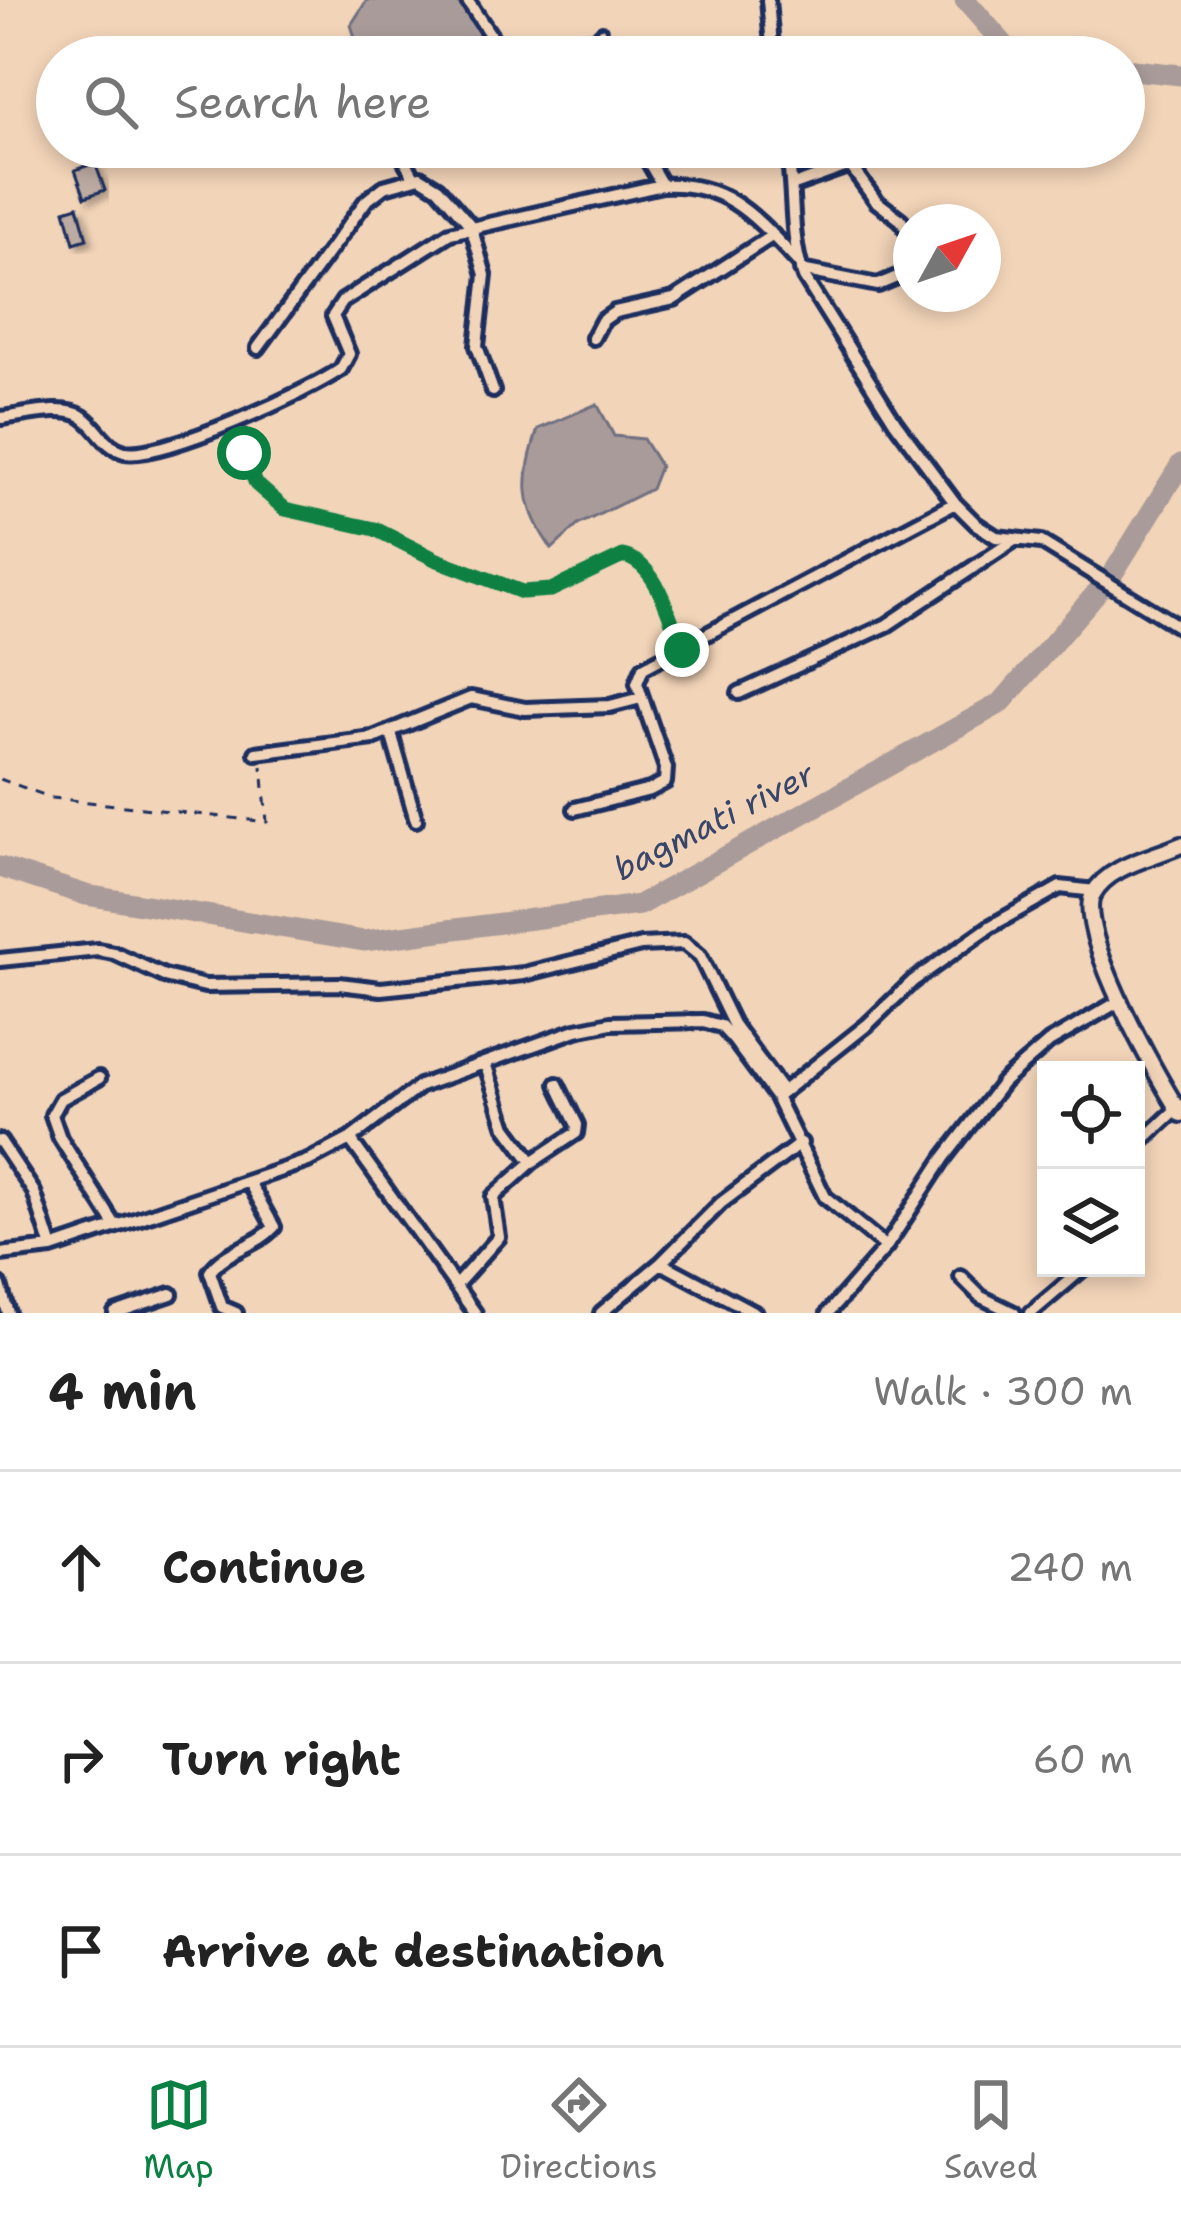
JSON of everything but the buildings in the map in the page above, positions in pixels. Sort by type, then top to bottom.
[{"type":"street","points":[[467,0],[491,36]]},
{"type":"street","points":[[768,0],[771,36]]},
{"type":"street","points":[[409,168],[414,177],[438,188],[471,226],[486,286],[477,346],[493,391]]},
{"type":"street","points":[[652,168],[662,184]]},
{"type":"street","points":[[791,168],[800,266]]},
{"type":"street","points":[[794,185],[842,168]]},
{"type":"street","points":[[852,168],[876,201],[893,213]]},
{"type":"street","points":[[258,348],[366,200],[414,177]]},
{"type":"street","points":[[0,418],[71,412],[86,419],[111,446],[135,453],[159,451],[341,369],[349,354],[333,316],[343,301],[450,233],[662,184],[694,183],[719,191],[773,235],[800,266],[879,398],[955,503],[985,531],[1041,542],[1181,628]]},
{"type":"street","points":[[593,338],[602,321],[616,312],[674,299],[773,235]]},
{"type":"street","points":[[800,266],[878,285],[893,279]]},
{"type":"street","points":[[575,809],[665,782],[666,768],[640,698],[640,670],[955,503]]},
{"type":"street","points":[[739,693],[887,625],[1016,539]]},
{"type":"street","points":[[256,753],[312,749],[391,733],[471,698],[525,709],[610,706],[640,698]]},
{"type":"street","points":[[391,733],[416,820]]},
{"type":"street","points":[[1145,1139],[1180,1109],[1118,1002],[1090,917],[1095,891],[1120,870],[1181,845]]},
{"type":"street","points":[[780,1095],[914,981],[991,926],[1060,887],[1095,891]]},
{"type":"street","points":[[0,960],[98,950],[164,976],[206,986],[381,989],[524,974],[641,945],[684,944],[700,956],[733,1024],[780,1095],[825,1197],[886,1247]]},
{"type":"street","points":[[828,1313],[886,1247],[944,1158],[1003,1082],[1049,1042],[1118,1002]]},
{"type":"street","points":[[0,1254],[52,1248],[308,1161],[350,1139],[409,1092],[576,1030],[611,1023],[703,1021],[721,1026],[780,1095]]},
{"type":"street","points":[[485,1063],[506,1127],[532,1162]]},
{"type":"street","points":[[99,1078],[62,1099],[52,1115],[60,1138],[115,1226]]},
{"type":"street","points":[[456,1285],[499,1237],[494,1197],[532,1162],[578,1130],[557,1084]]},
{"type":"street","points":[[350,1139],[475,1313]]},
{"type":"street","points":[[0,1141],[34,1192],[52,1248]]},
{"type":"street","points":[[601,1313],[661,1263],[721,1203],[801,1143]]},
{"type":"street","points":[[236,1313],[220,1303],[212,1268],[274,1227],[249,1182]]},
{"type":"street","points":[[661,1263],[755,1313]]},
{"type":"street","points":[[962,1277],[981,1298],[1007,1311]]},
{"type":"street","points":[[1031,1313],[1073,1277]]},
{"type":"street","points":[[0,1286],[8,1313]]},
{"type":"street","points":[[116,1313],[171,1294]]},
{"type":"lane","points":[[595,36],[602,30]]},
{"type":"path","points":[[248,414],[244,453],[248,469],[268,497],[285,509],[375,529],[435,559],[522,592],[551,590],[623,556],[635,559],[648,570],[682,650]]},
{"type":"path","points":[[0,779],[52,798],[267,822],[264,770],[256,753]]},
{"type":"shaded area","points":[[367,0],[462,0],[485,36],[354,36],[351,25]]},
{"type":"shaded area","points":[[597,404],[614,436],[643,439],[660,466],[651,489],[578,525],[552,549],[534,519],[527,491],[538,429]]},
{"type":"waterway","name":"bagmati river","points":[[965,0],[997,36]]},
{"type":"waterway","name":"bagmati river","points":[[1145,71],[1181,75]]},
{"type":"waterway","name":"bagmati river","points":[[0,867],[86,895],[364,941],[639,905],[1001,703],[1112,575],[1181,464]]},
{"type":"route","points":[[244,453],[256,484],[285,509],[375,529],[435,559],[522,592],[551,590],[623,556],[635,559],[648,570],[682,650]]}]
